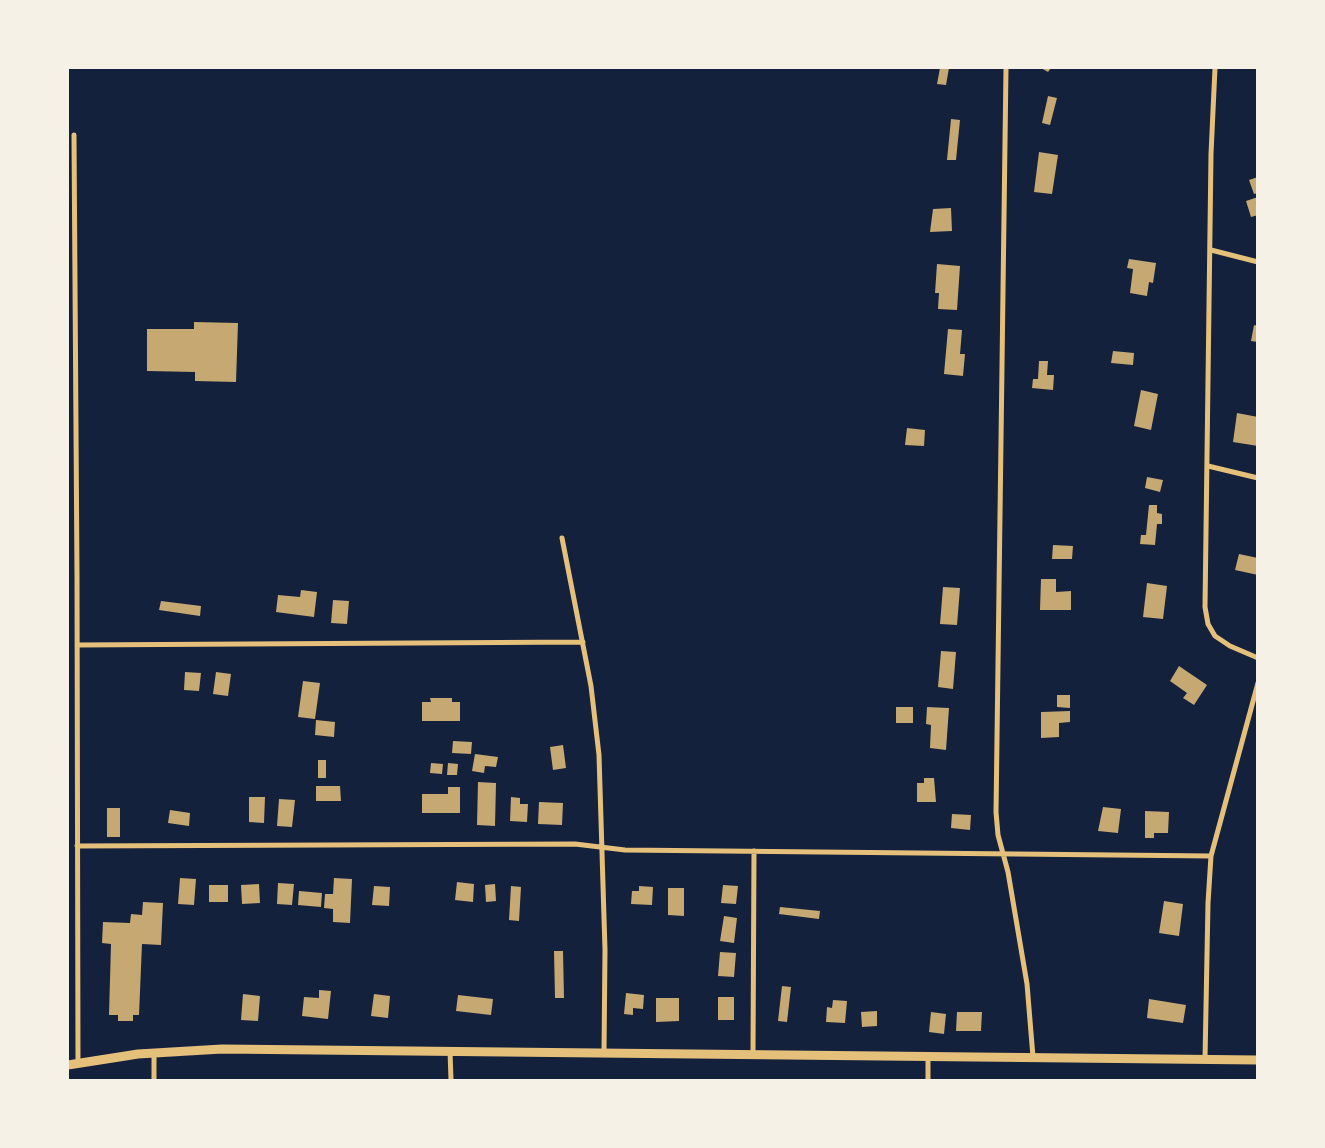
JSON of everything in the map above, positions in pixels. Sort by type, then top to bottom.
[{"type":"street","points":[[1006,68],[996,768],[998,835],[1008,872],[1027,984],[1033,1057]]},
{"type":"street","points":[[1215,68],[1211,154],[1205,607],[1208,624],[1215,636],[1221,641],[1258,658]]},
{"type":"street","points":[[74,135],[78,1062]]},
{"type":"street","points":[[1211,250],[1258,262]]},
{"type":"street","points":[[1208,466],[1258,478]]},
{"type":"street","points":[[562,538],[583,642],[596,723],[599,755],[605,950],[604,1052]]},
{"type":"street","points":[[77,645],[583,642]]},
{"type":"street","points":[[1206,1059],[1208,903],[1212,856],[1258,683]]},
{"type":"street","points":[[77,846],[575,844],[625,850],[1212,856]]},
{"type":"street","points":[[753,1054],[754,851]]},
{"type":"street","points":[[68,1065],[154,1052],[222,1049],[1258,1060]]},
{"type":"street","points":[[450,1051],[451,1080]]},
{"type":"street","points":[[154,1052],[154,1080]]},
{"type":"street","points":[[928,1056],[928,1080]]},
{"type":"building","points":[[940,68],[949,68],[946,85],[937,84]]},
{"type":"building","points":[[1041,68],[1051,68],[1048,72]]},
{"type":"building","points":[[1048,96],[1057,98],[1050,125],[1042,123]]},
{"type":"building","points":[[951,119],[960,120],[956,160],[947,160]]},
{"type":"building","points":[[1039,152],[1058,155],[1052,194],[1034,192]]},
{"type":"building","points":[[1258,177],[1258,193],[1254,194],[1249,180]]},
{"type":"building","points":[[1258,197],[1258,215],[1251,217],[1246,201]]},
{"type":"building","points":[[951,208],[952,231],[930,232],[933,209]]},
{"type":"building","points":[[1129,259],[1156,263],[1153,283],[1149,282],[1147,296],[1130,293],[1133,269],[1127,268]]},
{"type":"building","points":[[937,264],[960,266],[957,310],[938,309],[939,293],[935,293]]},
{"type":"building","points":[[194,322],[238,323],[236,382],[195,381],[195,372],[147,371],[147,329],[194,329]]},
{"type":"building","points":[[1254,325],[1258,326],[1258,342],[1251,341]]},
{"type":"building","points":[[948,329],[962,330],[960,354],[965,354],[963,376],[944,374]]},
{"type":"building","points":[[1113,351],[1134,353],[1133,365],[1111,363]]},
{"type":"building","points":[[1039,361],[1048,361],[1047,375],[1054,375],[1053,390],[1032,388],[1033,379],[1038,379]]},
{"type":"building","points":[[1141,390],[1158,394],[1151,430],[1134,426]]},
{"type":"building","points":[[1237,413],[1258,417],[1258,446],[1233,442]]},
{"type":"building","points":[[907,428],[925,430],[924,446],[905,445]]},
{"type":"building","points":[[1147,477],[1163,480],[1160,492],[1145,488]]},
{"type":"building","points":[[1149,505],[1157,505],[1157,513],[1162,514],[1162,524],[1157,524],[1155,545],[1140,544],[1141,535],[1146,535]]},
{"type":"building","points":[[1053,545],[1073,546],[1072,559],[1052,559]]},
{"type":"building","points":[[1239,554],[1258,558],[1258,575],[1235,570]]},
{"type":"building","points":[[1041,579],[1056,579],[1056,592],[1071,591],[1071,610],[1040,610]]},
{"type":"building","points":[[1147,583],[1167,586],[1163,619],[1143,617]]},
{"type":"building","points":[[943,587],[960,588],[957,625],[940,624]]},
{"type":"building","points":[[301,590],[317,592],[314,617],[276,612],[278,595],[300,597]]},
{"type":"building","points":[[333,600],[349,601],[347,624],[331,623]]},
{"type":"building","points":[[161,601],[201,606],[200,616],[159,610]]},
{"type":"building","points":[[941,651],[956,652],[953,689],[938,687]]},
{"type":"building","points":[[1179,666],[1207,685],[1194,705],[1183,698],[1187,693],[1170,681]]},
{"type":"building","points":[[185,672],[201,673],[199,691],[184,690]]},
{"type":"building","points":[[216,672],[231,674],[228,696],[213,694]]},
{"type":"building","points":[[303,681],[320,683],[315,719],[298,717]]},
{"type":"building","points":[[1057,695],[1070,695],[1070,708],[1057,707]]},
{"type":"building","points":[[430,698],[452,698],[452,702],[460,702],[460,721],[422,721],[422,702],[431,702]]},
{"type":"building","points":[[896,707],[913,707],[913,723],[896,723]]},
{"type":"building","points":[[927,707],[949,708],[946,750],[930,748],[931,725],[926,724]]},
{"type":"building","points":[[1070,711],[1070,722],[1059,723],[1059,737],[1041,738],[1041,712]]},
{"type":"building","points":[[316,720],[335,722],[334,737],[315,735]]},
{"type":"building","points":[[453,741],[472,742],[471,754],[452,753]]},
{"type":"building","points":[[563,745],[566,768],[553,770],[550,747]]},
{"type":"building","points":[[475,754],[498,757],[496,767],[485,766],[484,773],[472,771]]},
{"type":"building","points":[[318,760],[326,760],[326,778],[318,778]]},
{"type":"building","points":[[431,763],[443,764],[442,774],[430,773]]},
{"type":"building","points":[[448,763],[458,764],[457,775],[447,775]]},
{"type":"building","points":[[924,778],[934,778],[936,802],[917,802],[917,783],[924,783]]},
{"type":"building","points":[[478,782],[496,783],[495,826],[477,825]]},
{"type":"building","points":[[316,786],[340,786],[341,801],[316,801]]},
{"type":"building","points":[[448,787],[460,787],[460,813],[422,813],[422,794],[448,794]]},
{"type":"building","points":[[249,797],[265,797],[264,823],[249,822]]},
{"type":"building","points":[[511,797],[520,798],[520,804],[528,804],[527,822],[510,821]]},
{"type":"building","points":[[279,799],[295,800],[292,827],[277,826]]},
{"type":"building","points":[[539,802],[563,803],[562,825],[538,824]]},
{"type":"building","points":[[1103,807],[1121,809],[1118,833],[1098,831]]},
{"type":"building","points":[[107,808],[120,808],[120,837],[107,837]]},
{"type":"building","points":[[170,810],[190,813],[189,826],[168,823]]},
{"type":"building","points":[[1145,811],[1169,812],[1168,833],[1154,833],[1154,838],[1145,838]]},
{"type":"building","points":[[952,814],[971,815],[970,830],[951,828]]},
{"type":"building","points":[[180,878],[196,879],[194,905],[178,904]]},
{"type":"building","points":[[334,878],[352,879],[350,923],[333,922],[333,909],[324,908],[325,894],[333,894]]},
{"type":"building","points":[[457,882],[474,884],[473,902],[455,900]]},
{"type":"building","points":[[278,883],[294,884],[292,905],[277,904]]},
{"type":"building","points":[[259,884],[260,903],[242,904],[241,885]]},
{"type":"building","points":[[495,884],[496,901],[486,902],[485,885]]},
{"type":"building","points":[[209,885],[228,885],[228,902],[209,902]]},
{"type":"building","points":[[723,885],[738,886],[736,904],[721,903]]},
{"type":"building","points":[[374,886],[390,887],[389,906],[372,905]]},
{"type":"building","points":[[511,886],[521,887],[519,921],[509,920]]},
{"type":"building","points":[[639,886],[653,887],[652,905],[631,904],[632,891],[639,891]]},
{"type":"building","points":[[668,888],[684,888],[684,916],[668,915]]},
{"type":"building","points":[[299,891],[322,893],[321,907],[298,905]]},
{"type":"building","points":[[1164,901],[1183,904],[1179,936],[1159,933]]},
{"type":"building","points":[[143,902],[163,903],[161,945],[142,944],[139,1015],[133,1015],[133,1021],[118,1021],[118,1015],[109,1015],[111,944],[102,943],[103,922],[130,923],[131,914],[142,915]]},
{"type":"building","points":[[780,907],[820,911],[819,919],[779,914]]},
{"type":"building","points":[[724,916],[737,918],[734,943],[720,941]]},
{"type":"building","points":[[554,951],[563,951],[564,998],[555,998]]},
{"type":"building","points":[[720,952],[736,953],[734,977],[718,976]]},
{"type":"building","points":[[782,986],[791,987],[787,1022],[778,1021]]},
{"type":"building","points":[[319,990],[331,991],[328,1019],[302,1016],[304,997],[319,998]]},
{"type":"building","points":[[626,993],[644,995],[643,1009],[633,1008],[633,1015],[624,1014]]},
{"type":"building","points":[[243,994],[260,996],[258,1021],[241,1020]]},
{"type":"building","points":[[374,994],[390,996],[388,1018],[371,1016]]},
{"type":"building","points":[[458,995],[493,999],[491,1015],[456,1011]]},
{"type":"building","points":[[718,997],[734,997],[734,1020],[718,1020]]},
{"type":"building","points":[[656,998],[679,998],[679,1021],[656,1022]]},
{"type":"building","points":[[1149,999],[1186,1005],[1183,1023],[1147,1018]]},
{"type":"building","points":[[833,1000],[847,1001],[845,1023],[826,1022],[827,1007],[832,1008]]},
{"type":"building","points":[[877,1011],[877,1026],[862,1027],[861,1012]]},
{"type":"building","points":[[931,1012],[946,1014],[944,1034],[929,1032]]},
{"type":"building","points":[[957,1012],[982,1012],[981,1031],[956,1031]]}]
